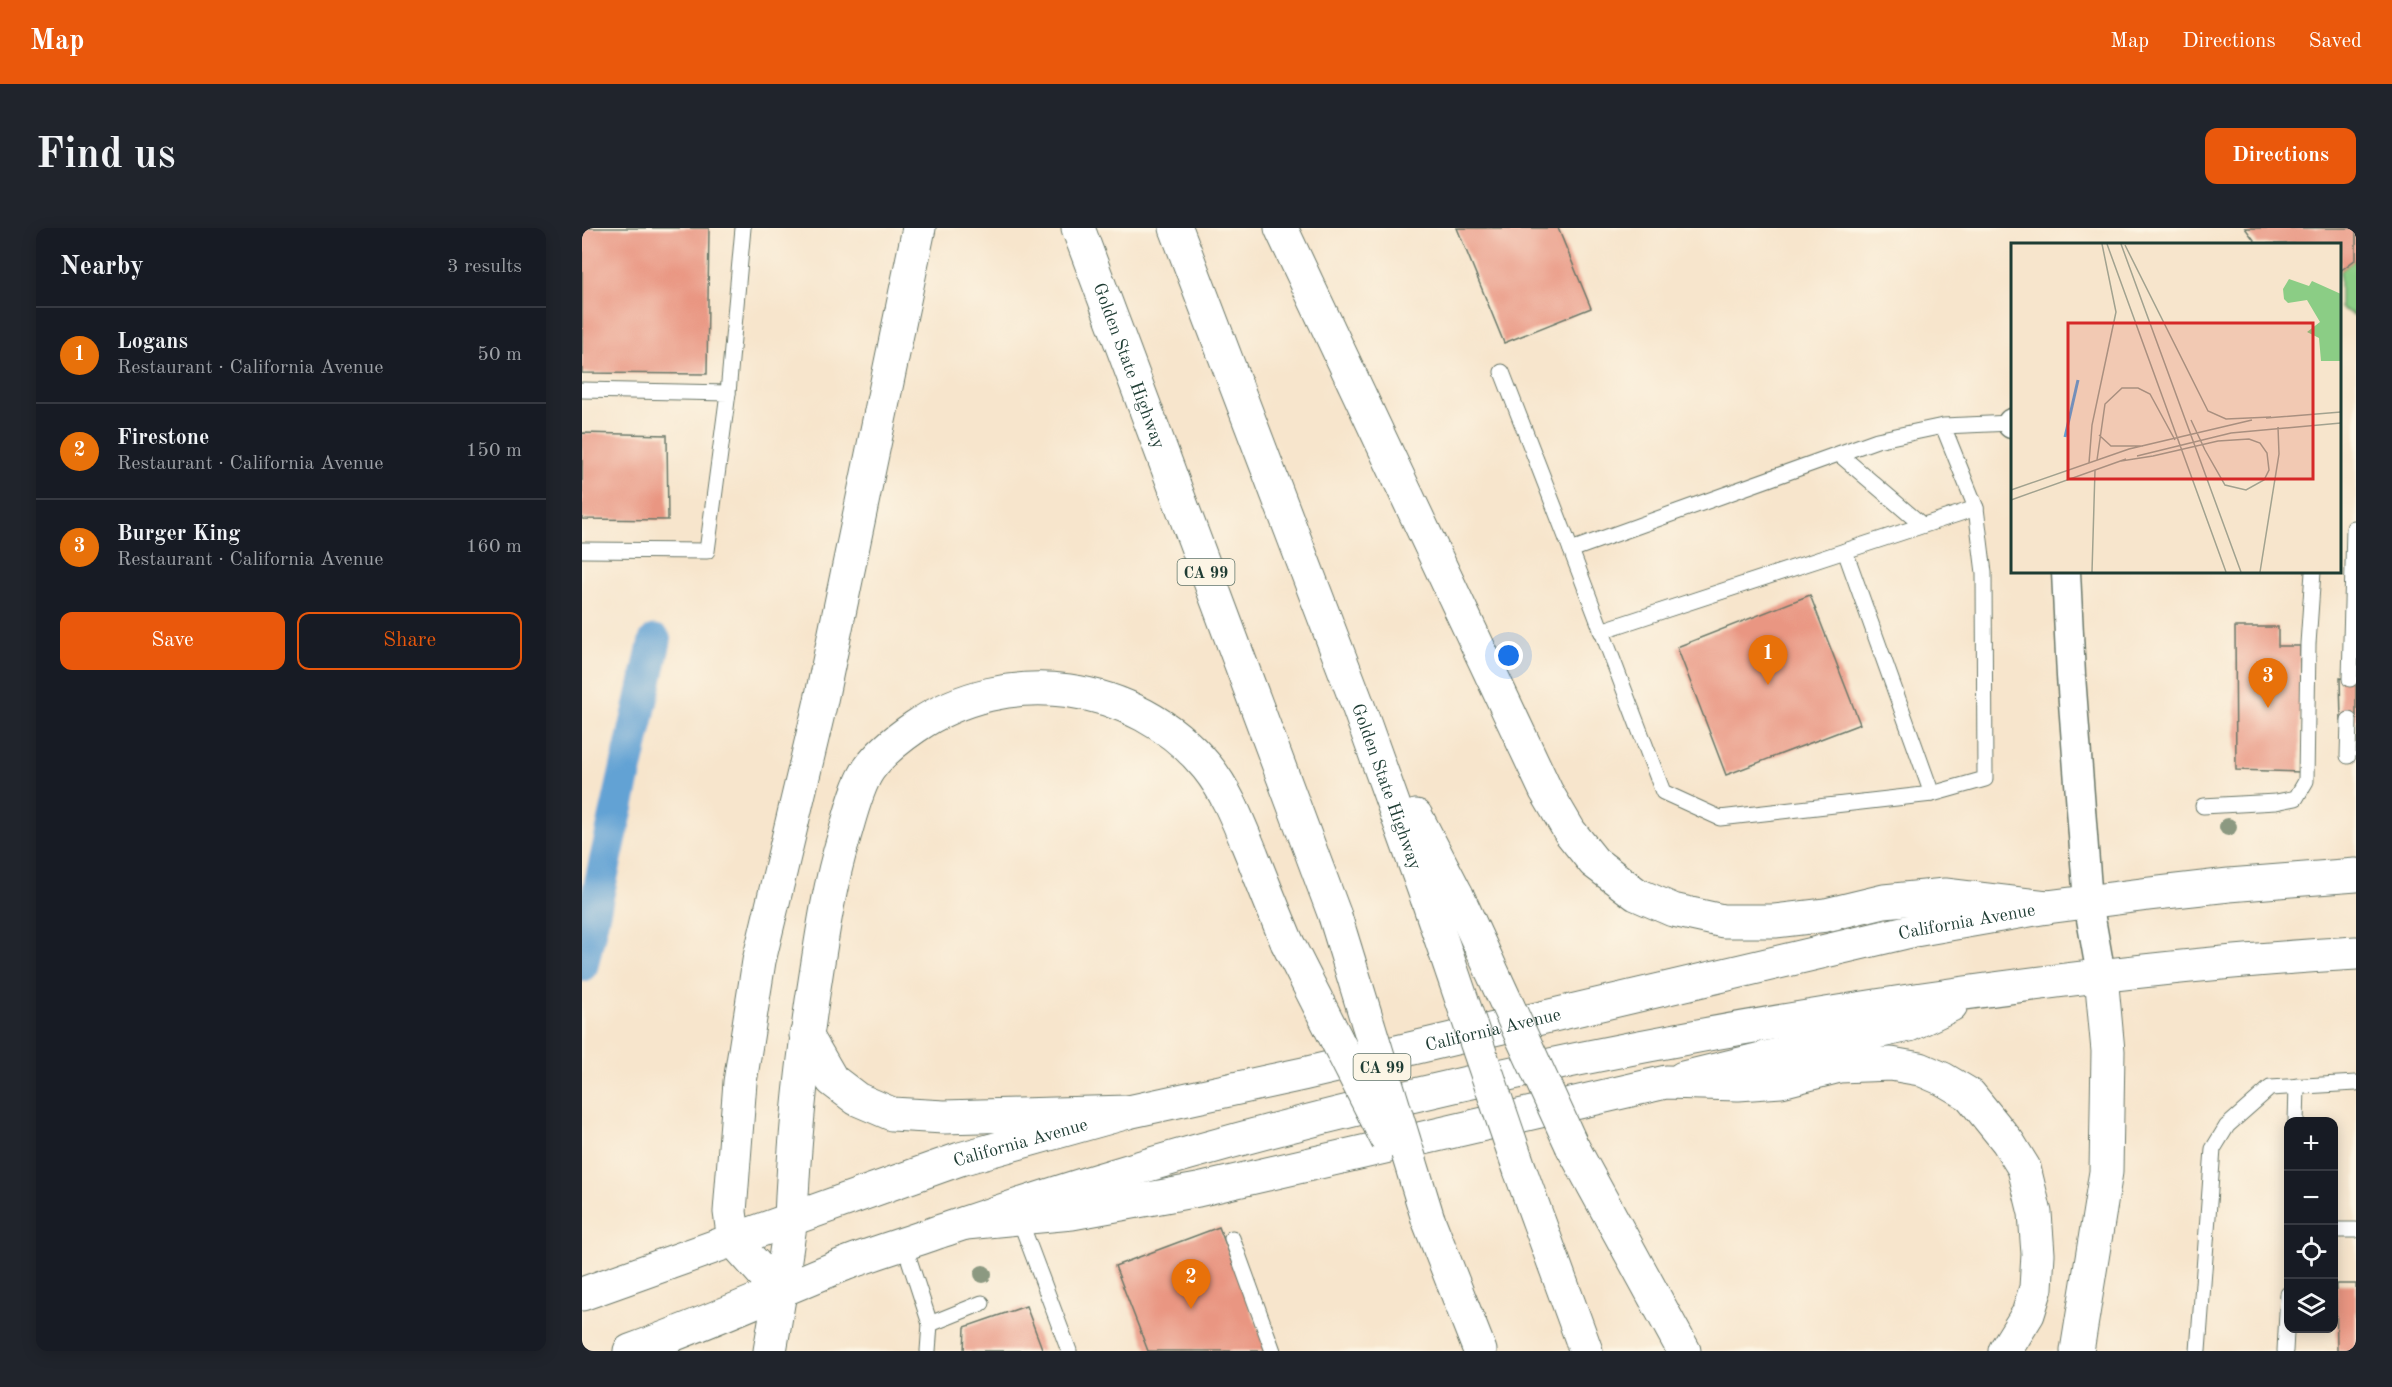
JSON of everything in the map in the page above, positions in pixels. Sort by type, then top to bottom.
[{"type":"main road","points":[[780,1292],[734,1241],[730,1212],[740,1082],[759,961],[820,705],[918,228]]},
{"type":"main road","name":"Golden State Highway","points":[[1078,228],[1335,916],[1428,1219],[1480,1351]]},
{"type":"main road","name":"Golden State Highway","points":[[1176,228],[1357,703],[1442,896]]},
{"type":"main road","points":[[1281,228],[1546,791],[1570,832],[1594,862],[1636,894],[1673,910],[1723,921],[1775,921],[1826,915],[1884,901],[1945,895],[2047,907]]},
{"type":"main road","points":[[770,1351],[791,1219],[793,1167],[806,1035],[831,882],[851,812],[869,770],[898,739],[935,714],[974,698],[1011,689],[1056,688],[1094,694],[1137,710],[1178,737],[1207,767],[1230,802],[1287,942],[1428,1219]]},
{"type":"main road","name":"California Avenue","points":[[582,1294],[960,1159],[1128,1112],[1303,1074],[1915,930],[2047,907],[2229,885],[2356,875]]},
{"type":"main road","points":[[1442,896],[1572,1146],[1684,1351]]},
{"type":"main road","points":[[1442,896],[1520,1170],[1586,1351]]},
{"type":"main road","points":[[630,1351],[690,1329],[849,1263],[966,1223],[1107,1177],[1390,1100],[1628,1049],[1762,1024],[1982,990],[2267,958],[2356,953]]},
{"type":"main road","points":[[2077,1351],[2106,1172],[2108,1051],[2101,975]]},
{"type":"main road","points":[[966,1223],[1072,1213],[1198,1190],[1909,1025],[1982,990]]},
{"type":"main road","points":[[806,1035],[832,1080],[856,1099],[892,1113],[944,1117],[1128,1112]]},
{"type":"main road","points":[[1666,1082],[1738,1084],[1781,1081],[1839,1066],[1891,1064],[1920,1069],[1970,1095],[2008,1142],[2024,1168],[2035,1213],[2038,1254],[2036,1288],[2028,1314],[2005,1351]]},
{"type":"street","points":[[2066,573],[2088,902],[2101,975]]},
{"type":"lane","points":[[582,550],[707,551],[728,393],[743,228]]},
{"type":"lane","points":[[1502,372],[1663,792],[1720,818],[1932,794],[1985,779],[1984,573],[1976,508],[1943,426]]},
{"type":"lane","points":[[582,390],[728,393]]},
{"type":"lane","points":[[1571,550],[1877,440],[1943,426],[2011,424]]},
{"type":"lane","points":[[1839,454],[1922,525]]},
{"type":"lane","points":[[1601,631],[1976,508]]},
{"type":"lane","points":[[2350,679],[2354,606],[2354,528]]},
{"type":"lane","points":[[1845,551],[1932,794]]},
{"type":"lane","points":[[2203,806],[2276,802],[2296,798],[2306,781],[2308,644],[2313,573]]},
{"type":"lane","points":[[2349,720],[2349,756]]},
{"type":"lane","points":[[2198,1351],[2212,1149],[2227,1126],[2270,1088],[2356,1083]]},
{"type":"lane","points":[[2296,1117],[2297,1086]]},
{"type":"lane","points":[[1019,1218],[1069,1351]]},
{"type":"lane","points":[[2338,1230],[2356,1230]]},
{"type":"lane","points":[[1232,1238],[1273,1351]]},
{"type":"lane","points":[[904,1244],[930,1324],[928,1351]]},
{"type":"lane","points":[[930,1324],[982,1303]]},
{"type":"lane","points":[[2285,1351],[2286,1333]]},
{"type":"green space","points":[[2356,259],[2356,316],[2341,308],[2341,270]]},
{"type":"building","points":[[582,228],[709,228],[707,374],[582,373]]},
{"type":"building","points":[[1457,228],[1558,228],[1591,308],[1504,343]]},
{"type":"building","points":[[2245,228],[2356,228],[2356,259],[2341,270],[2341,243],[2256,243]]},
{"type":"building","points":[[582,433],[667,435],[668,520],[582,519]]},
{"type":"building","points":[[1810,595],[1860,724],[1726,775],[1677,647]]},
{"type":"building","points":[[2235,627],[2278,627],[2278,646],[2300,646],[2300,772],[2236,770]]},
{"type":"building","points":[[2340,678],[2356,679],[2356,721],[2341,720]]},
{"type":"building","points":[[1219,1227],[1267,1351],[1148,1351],[1115,1266]]},
{"type":"building","points":[[2338,1284],[2356,1284],[2356,1351],[2337,1351]]},
{"type":"building","points":[[1026,1306],[1043,1351],[964,1351],[965,1327]]},
{"type":"waterway","points":[[582,965],[655,641]]},
{"type":"place","name":"Logans","points":[[1768,685]]},
{"type":"place","name":"Burger King","points":[[2268,708]]},
{"type":"place","name":"Firestone","points":[[1191,1309]]}]
